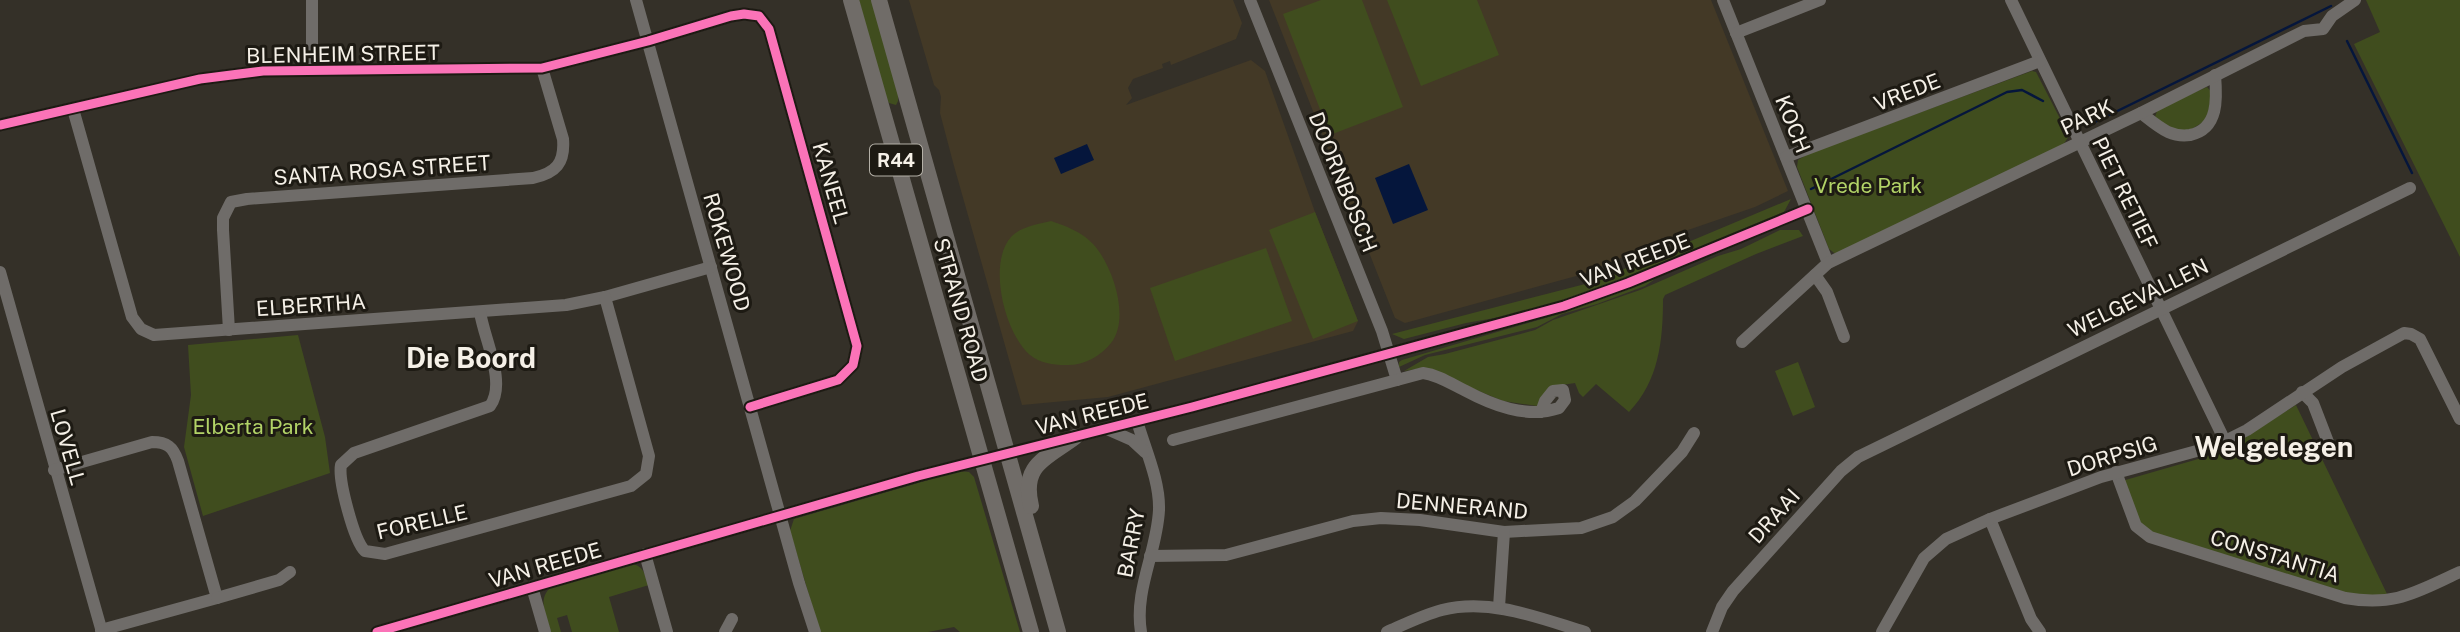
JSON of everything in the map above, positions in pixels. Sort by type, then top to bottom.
[{"type":"main road","name":"STRAND ROAD","points":[[851,0],[1031,632]]},
{"type":"main road","name":"STRAND ROAD","points":[[880,0],[1058,632]]},
{"type":"main road","points":[[1033,548],[1035,526],[1029,497],[1030,474],[1040,462],[1075,437]]},
{"type":"street","points":[[312,0],[313,70]]},
{"type":"street","name":"ROKEWOOD","points":[[636,0],[815,632]]},
{"type":"street","name":"DOORNBOSCH","points":[[1250,0],[1390,353],[1397,380]]},
{"type":"street","name":"KOCH","points":[[1723,0],[1828,263]]},
{"type":"street","points":[[1736,33],[1820,0]]},
{"type":"street","name":"PIET RETIEF","points":[[2011,0],[2225,441]]},
{"type":"street","name":"PARK","points":[[1742,342],[1828,263],[2141,113],[2304,31],[2323,29],[2332,16],[2356,0]]},
{"type":"street","name":"KANEEL","points":[[648,41],[744,14],[759,16],[765,22],[856,340],[853,365],[838,380],[750,407]]},
{"type":"street","name":"BLENHEIM STREET","points":[[0,125],[223,75],[263,71],[541,68],[648,41]]},
{"type":"street","name":"VREDE","points":[[1786,158],[2040,61]]},
{"type":"street","name":"SANTA ROSA STREET","points":[[229,330],[223,218],[231,202],[548,175],[555,170],[564,151],[563,139],[541,68]]},
{"type":"street","points":[[2141,113],[2175,135],[2200,131],[2207,126],[2214,112],[2215,75]]},
{"type":"street","name":"ELBERTHA","points":[[73,109],[132,317],[136,325],[154,335],[566,305],[605,297],[711,267]]},
{"type":"street","name":"WELGEVALLEN","points":[[1884,443],[2410,188]]},
{"type":"street","name":"VAN REEDE","points":[[377,632],[780,514],[1564,306],[1628,283],[1808,209]]},
{"type":"street","name":"LOVELL","points":[[0,272],[54,470],[102,631]]},
{"type":"street","points":[[1815,275],[1827,292],[1844,337]]},
{"type":"street","name":"FORELLE","points":[[480,312],[497,382],[496,399],[490,407],[354,453],[341,465],[340,477],[358,542],[365,551],[377,555],[398,551],[631,486],[646,474],[649,456],[605,297]]},
{"type":"street","name":"DORPSIG","points":[[1882,632],[1924,558],[1946,540],[1990,519],[2116,472],[2225,441],[2247,430],[2302,392],[2383,343],[2404,333],[2417,336],[2460,419]]},
{"type":"street","points":[[1174,440],[1415,374],[1431,374],[1499,407],[1541,412],[1549,395],[1557,389],[1565,392],[1563,404]]},
{"type":"street","points":[[2302,392],[2313,403],[2328,442]]},
{"type":"street","name":"BARRY","points":[[1137,421],[1159,506],[1139,604],[1140,632]]},
{"type":"street","points":[[1107,429],[1132,440],[1147,456]]},
{"type":"street","name":"DENNERAND","points":[[1150,556],[1226,555],[1353,521],[1381,518],[1427,521],[1504,532],[1581,528],[1614,517],[1644,494],[1682,452],[1694,433]]},
{"type":"street","points":[[54,470],[152,442],[167,444],[173,449],[178,461],[217,598]]},
{"type":"street","name":"DRAAI","points":[[1712,632],[1726,600],[1800,517],[1850,463],[1884,443]]},
{"type":"street","name":"CONSTANTIA","points":[[2116,472],[2136,526],[2150,537],[2345,598],[2373,602],[2397,600],[2460,572]]},
{"type":"street","points":[[1990,519],[2031,619],[2040,632]]},
{"type":"street","points":[[1499,607],[1504,532]]},
{"type":"street","points":[[645,554],[667,632]]},
{"type":"street","points":[[102,631],[279,580],[290,572]]},
{"type":"street","points":[[532,587],[545,632]]},
{"type":"street","points":[[1387,632],[1442,610],[1499,607],[1585,632]]},
{"type":"street","points":[[725,632],[732,619]]},
{"type":"shaded area","points":[[909,0],[1233,0],[1242,23],[1236,39],[1171,65],[1170,61],[1162,64],[1163,68],[1133,79],[1128,88],[1132,98],[1126,105],[1251,60],[1265,71],[1315,212],[1358,321],[1353,331],[1108,397],[1022,405],[940,113],[941,97],[934,85]]},
{"type":"shaded area","points":[[1269,0],[1711,0],[1788,191],[1755,207],[1688,230],[1580,275],[1405,323],[1395,318]]},
{"type":"green space","points":[[859,0],[874,0],[898,90],[896,105],[889,103],[884,95]]},
{"type":"green space","points":[[1321,0],[1362,0],[1403,107],[1330,135],[1283,14]]},
{"type":"green space","points":[[1387,0],[1477,0],[1499,55],[1421,86]]},
{"type":"green space","points":[[2366,0],[2460,0],[2460,257],[2354,44],[2380,32]]},
{"type":"green space","name":"Vrede Park","points":[[2032,71],[2036,72],[2069,136],[2063,145],[1837,255],[1829,249],[1797,167],[1798,160]]},
{"type":"green space","points":[[2207,87],[2213,94],[2209,118],[2193,128],[2176,131],[2155,117],[2158,108]]},
{"type":"green space","points":[[1791,199],[1784,212],[1585,294],[1512,315],[1466,323],[1404,339],[1392,334],[1593,282]]},
{"type":"green space","points":[[1315,212],[1358,321],[1313,339],[1269,230]]},
{"type":"green space","points":[[1051,221],[1079,233],[1093,244],[1107,264],[1117,292],[1117,332],[1102,352],[1091,360],[1078,364],[1051,364],[1030,355],[1013,332],[1002,298],[1000,264],[1011,237],[1024,228]]},
{"type":"green space","points":[[1780,230],[1799,230],[1803,236],[1665,295],[1660,345],[1653,373],[1639,400],[1629,412],[1596,384],[1583,397],[1575,383],[1555,386],[1537,406],[1503,401],[1423,368],[1404,371],[1428,357],[1535,330],[1553,320],[1640,290],[1718,256],[1741,249]]},
{"type":"green space","points":[[1266,248],[1292,321],[1175,361],[1150,288]]},
{"type":"green space","points":[[1655,279],[1645,286],[1562,314],[1537,327],[1425,355],[1399,367],[1402,360],[1562,313]]},
{"type":"green space","name":"Elberta Park","points":[[298,335],[325,437],[330,473],[203,516],[184,447],[191,395],[188,345]]},
{"type":"green space","points":[[1798,362],[1815,407],[1793,416],[1775,371]]},
{"type":"green space","points":[[2296,405],[2388,596],[2361,599],[2138,529],[2122,481],[2219,453]]},
{"type":"green space","points":[[959,471],[969,472],[974,477],[1020,632],[960,632],[954,627],[928,632],[820,632],[790,531],[794,519]]},
{"type":"green space","points":[[632,564],[642,569],[649,585],[609,597],[619,632],[572,632],[567,615],[557,618],[561,632],[551,632],[544,603],[550,588]]},
{"type":"water","points":[[1087,144],[1094,160],[1061,174],[1054,158]]},
{"type":"water","points":[[1409,164],[1428,210],[1393,224],[1375,178]]},
{"type":"waterway","points":[[2095,122],[2331,6]]},
{"type":"waterway","points":[[2347,41],[2412,173]]},
{"type":"waterway","points":[[1811,189],[2007,92],[2022,90],[2043,101]]},
{"type":"cycle path","points":[[0,125],[200,79],[263,71],[542,68],[731,16],[759,16],[769,29],[857,346],[853,365],[838,380],[750,407]]},
{"type":"cycle path","points":[[377,632],[918,476],[1192,407],[1564,306],[1628,283],[1808,209]]},
{"type":"district","name":"Die Boord","points":[[471,357]]},
{"type":"district","name":"Welgelegen","points":[[2274,446]]}]
